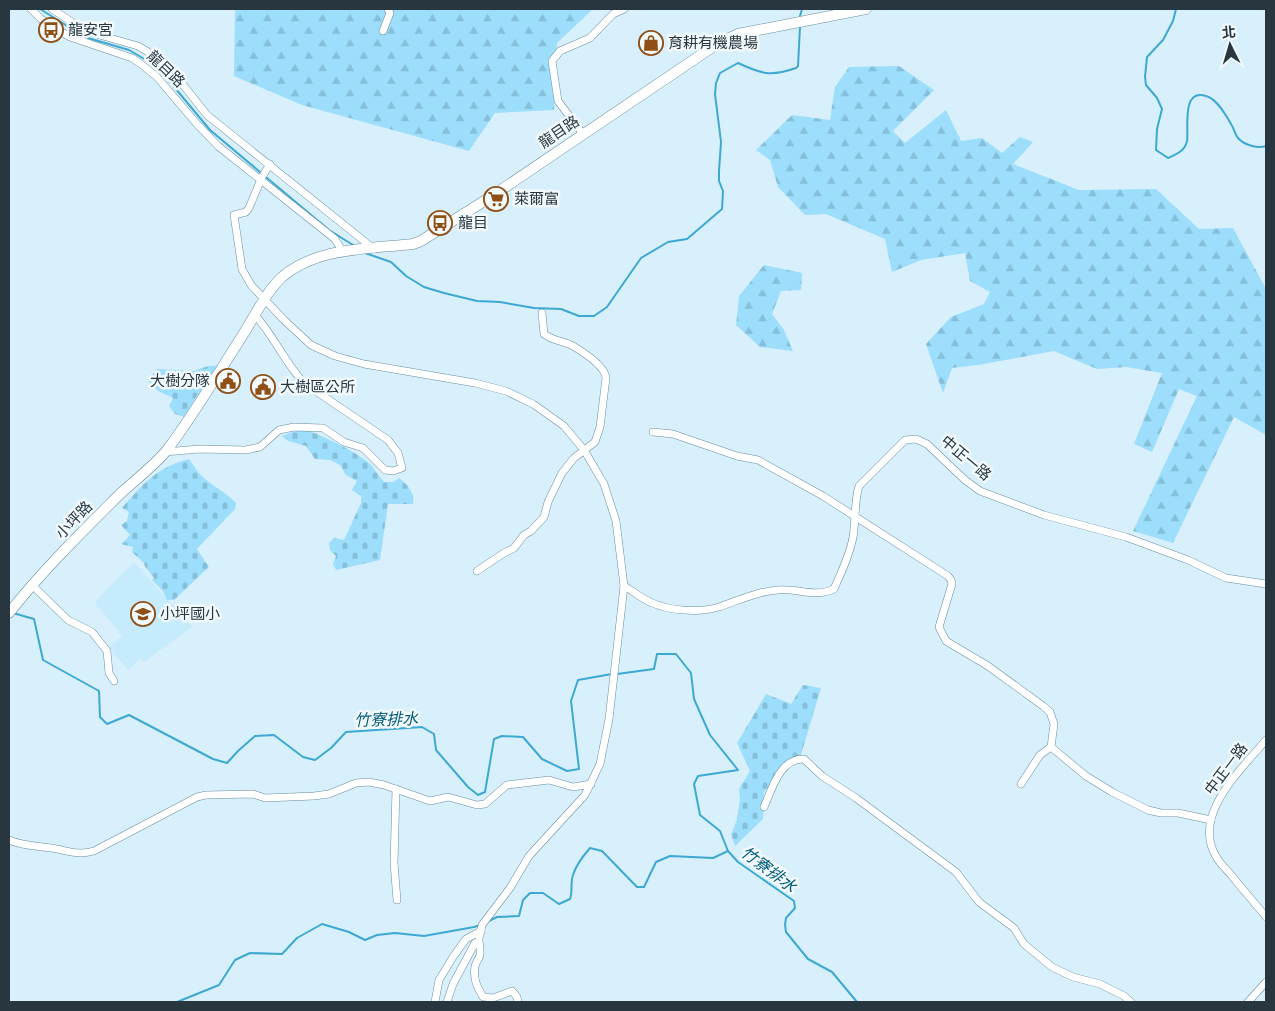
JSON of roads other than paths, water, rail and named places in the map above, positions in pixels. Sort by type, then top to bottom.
[{"type":"street","name":"龍目路","points":[[31,9],[41,19],[76,40],[100,41],[134,52],[155,56],[168,67],[206,116],[374,249]]},
{"type":"street","name":"龍目路","points":[[52,9],[100,41],[134,52],[225,152],[262,179],[335,239],[345,252],[412,244],[421,241],[490,198],[720,42],[756,29],[866,9]]},
{"type":"street","points":[[383,31],[390,13],[388,9]]},
{"type":"street","points":[[583,134],[558,101],[552,61],[560,51],[590,38],[613,14],[624,9]]},
{"type":"street","points":[[54,27],[61,16]]},
{"type":"street","points":[[196,122],[206,116]]},
{"type":"street","points":[[268,166],[249,208],[246,212],[234,215],[242,269],[257,293],[311,345],[335,356],[364,364],[475,383],[506,391],[533,404],[564,426],[584,450],[604,484],[616,520],[624,586],[609,719],[600,764],[585,795],[529,856],[510,888],[487,919],[478,936],[480,956],[476,965],[476,986],[483,997],[494,998],[512,991],[517,997],[518,1002]]},
{"type":"street","points":[[165,452],[204,396],[264,299],[282,277],[306,262],[322,256],[345,252]]},
{"type":"street","points":[[477,571],[514,548],[524,535],[531,531],[544,516],[548,502],[562,473],[574,458],[595,442],[600,427],[606,374],[602,368],[572,346],[544,334],[542,314]]},
{"type":"street","points":[[165,452],[200,449],[246,450],[260,447],[278,430],[294,427],[323,428],[344,442],[363,448],[385,470],[393,471],[402,468],[398,453],[388,440],[304,383],[293,371],[268,329],[255,315]]},
{"type":"street","points":[[653,432],[673,434],[737,456],[758,460],[823,496],[940,570],[952,580],[939,628],[946,641],[988,666],[1050,712],[1054,724],[1051,747],[1040,755],[1021,784]]},
{"type":"street","name":"中正一路","points":[[624,586],[651,603],[670,608],[704,610],[760,591],[783,589],[825,594],[834,589],[848,556],[853,538],[857,494],[860,486],[905,440],[916,439],[927,444],[965,480],[980,491],[1044,516],[1126,537],[1188,560],[1226,578],[1266,584]]},
{"type":"street","name":"小坪路","points":[[10,611],[32,585],[93,522],[165,452]]},
{"type":"street","points":[[32,585],[68,620],[92,632],[106,651],[109,673],[114,682]]},
{"type":"street","name":"中正一路","points":[[1266,740],[1230,783],[1213,809],[1209,836],[1211,847],[1217,858],[1266,917]]},
{"type":"street","points":[[1051,747],[1086,776],[1112,792],[1148,810],[1161,813],[1178,813],[1211,820]]},
{"type":"street","points":[[764,807],[775,780],[782,770],[791,761],[804,759],[822,776],[856,798],[956,872],[979,902],[1014,928],[1024,944],[1052,967],[1074,977],[1100,984],[1124,996],[1131,1002]]},
{"type":"street","points":[[9,840],[26,846],[49,847],[84,854],[94,851],[197,797],[206,795],[253,794],[266,798],[314,796],[329,794],[356,783],[369,782],[430,801],[448,798],[477,805],[485,804],[507,785],[549,780],[573,787],[591,784]]},
{"type":"street","points":[[396,789],[394,862],[397,900]]},
{"type":"street","points":[[435,1002],[439,980],[453,957],[466,940],[481,930]]},
{"type":"street","points":[[447,1002],[453,984],[475,943]]},
{"type":"street","points":[[1248,1002],[1266,982]]},
{"type":"waterway","points":[[40,9],[88,38],[129,50],[151,63],[165,76],[210,130],[329,230],[353,245]]},
{"type":"waterway","points":[[800,16],[802,9]]},
{"type":"waterway","points":[[1176,9],[1173,21],[1163,40],[1147,57],[1146,85],[1157,98],[1162,109],[1157,129],[1156,150],[1168,158],[1182,150],[1187,141],[1187,119],[1190,104],[1193,98],[1198,95],[1206,96],[1217,104],[1227,116],[1237,137],[1255,147],[1266,146]]},
{"type":"waterway","points":[[365,253],[391,262],[406,276],[424,287],[444,293],[477,301],[500,302],[534,308],[561,309],[579,316],[594,316],[607,307],[641,258],[668,242],[687,239],[722,209],[723,191],[719,181],[721,142],[715,94],[716,83],[720,73],[738,63],[766,73],[779,73],[796,68],[798,66],[800,27]]},
{"type":"waterway","name":"竹寮排水","points":[[13,613],[34,619],[43,660],[99,691],[100,717],[107,724],[129,715],[213,759],[227,763],[255,736],[274,735],[303,757],[315,760],[331,748],[346,732],[422,727],[434,734],[436,750],[468,787],[478,795],[485,792],[494,739],[502,736],[523,737],[542,759],[567,771],[579,769],[571,701],[578,680],[612,674]]},
{"type":"waterway","name":"竹寮排水","points":[[617,674],[654,669],[657,654],[676,654],[691,673],[694,699],[710,735],[738,770],[698,776],[694,784],[700,815],[720,831],[728,851],[738,862],[794,901],[795,908],[786,918],[786,932],[808,959],[832,972],[857,1002]]},
{"type":"waterway","points":[[489,921],[497,917],[519,916],[523,900],[530,893],[543,893],[559,904],[570,899],[574,871],[590,848],[602,851],[637,887],[644,887],[656,862],[670,856],[713,858],[728,851]]},
{"type":"waterway","points":[[177,1002],[219,985],[235,960],[250,953],[282,954],[297,938],[322,924],[349,932],[365,940],[377,935],[395,933],[424,936],[480,925]]},
{"type":"place","name":"龍安宮","points":[[51,30]]},
{"type":"place","name":"育耕有機農場","points":[[651,43]]},
{"type":"place","name":"萊爾富","points":[[496,199]]},
{"type":"place","name":"龍目","points":[[440,223]]},
{"type":"place","name":"大樹分隊","points":[[228,381]]},
{"type":"place","name":"大樹區公所","points":[[263,387]]},
{"type":"place","name":"小坪國小","points":[[143,614]]}]
